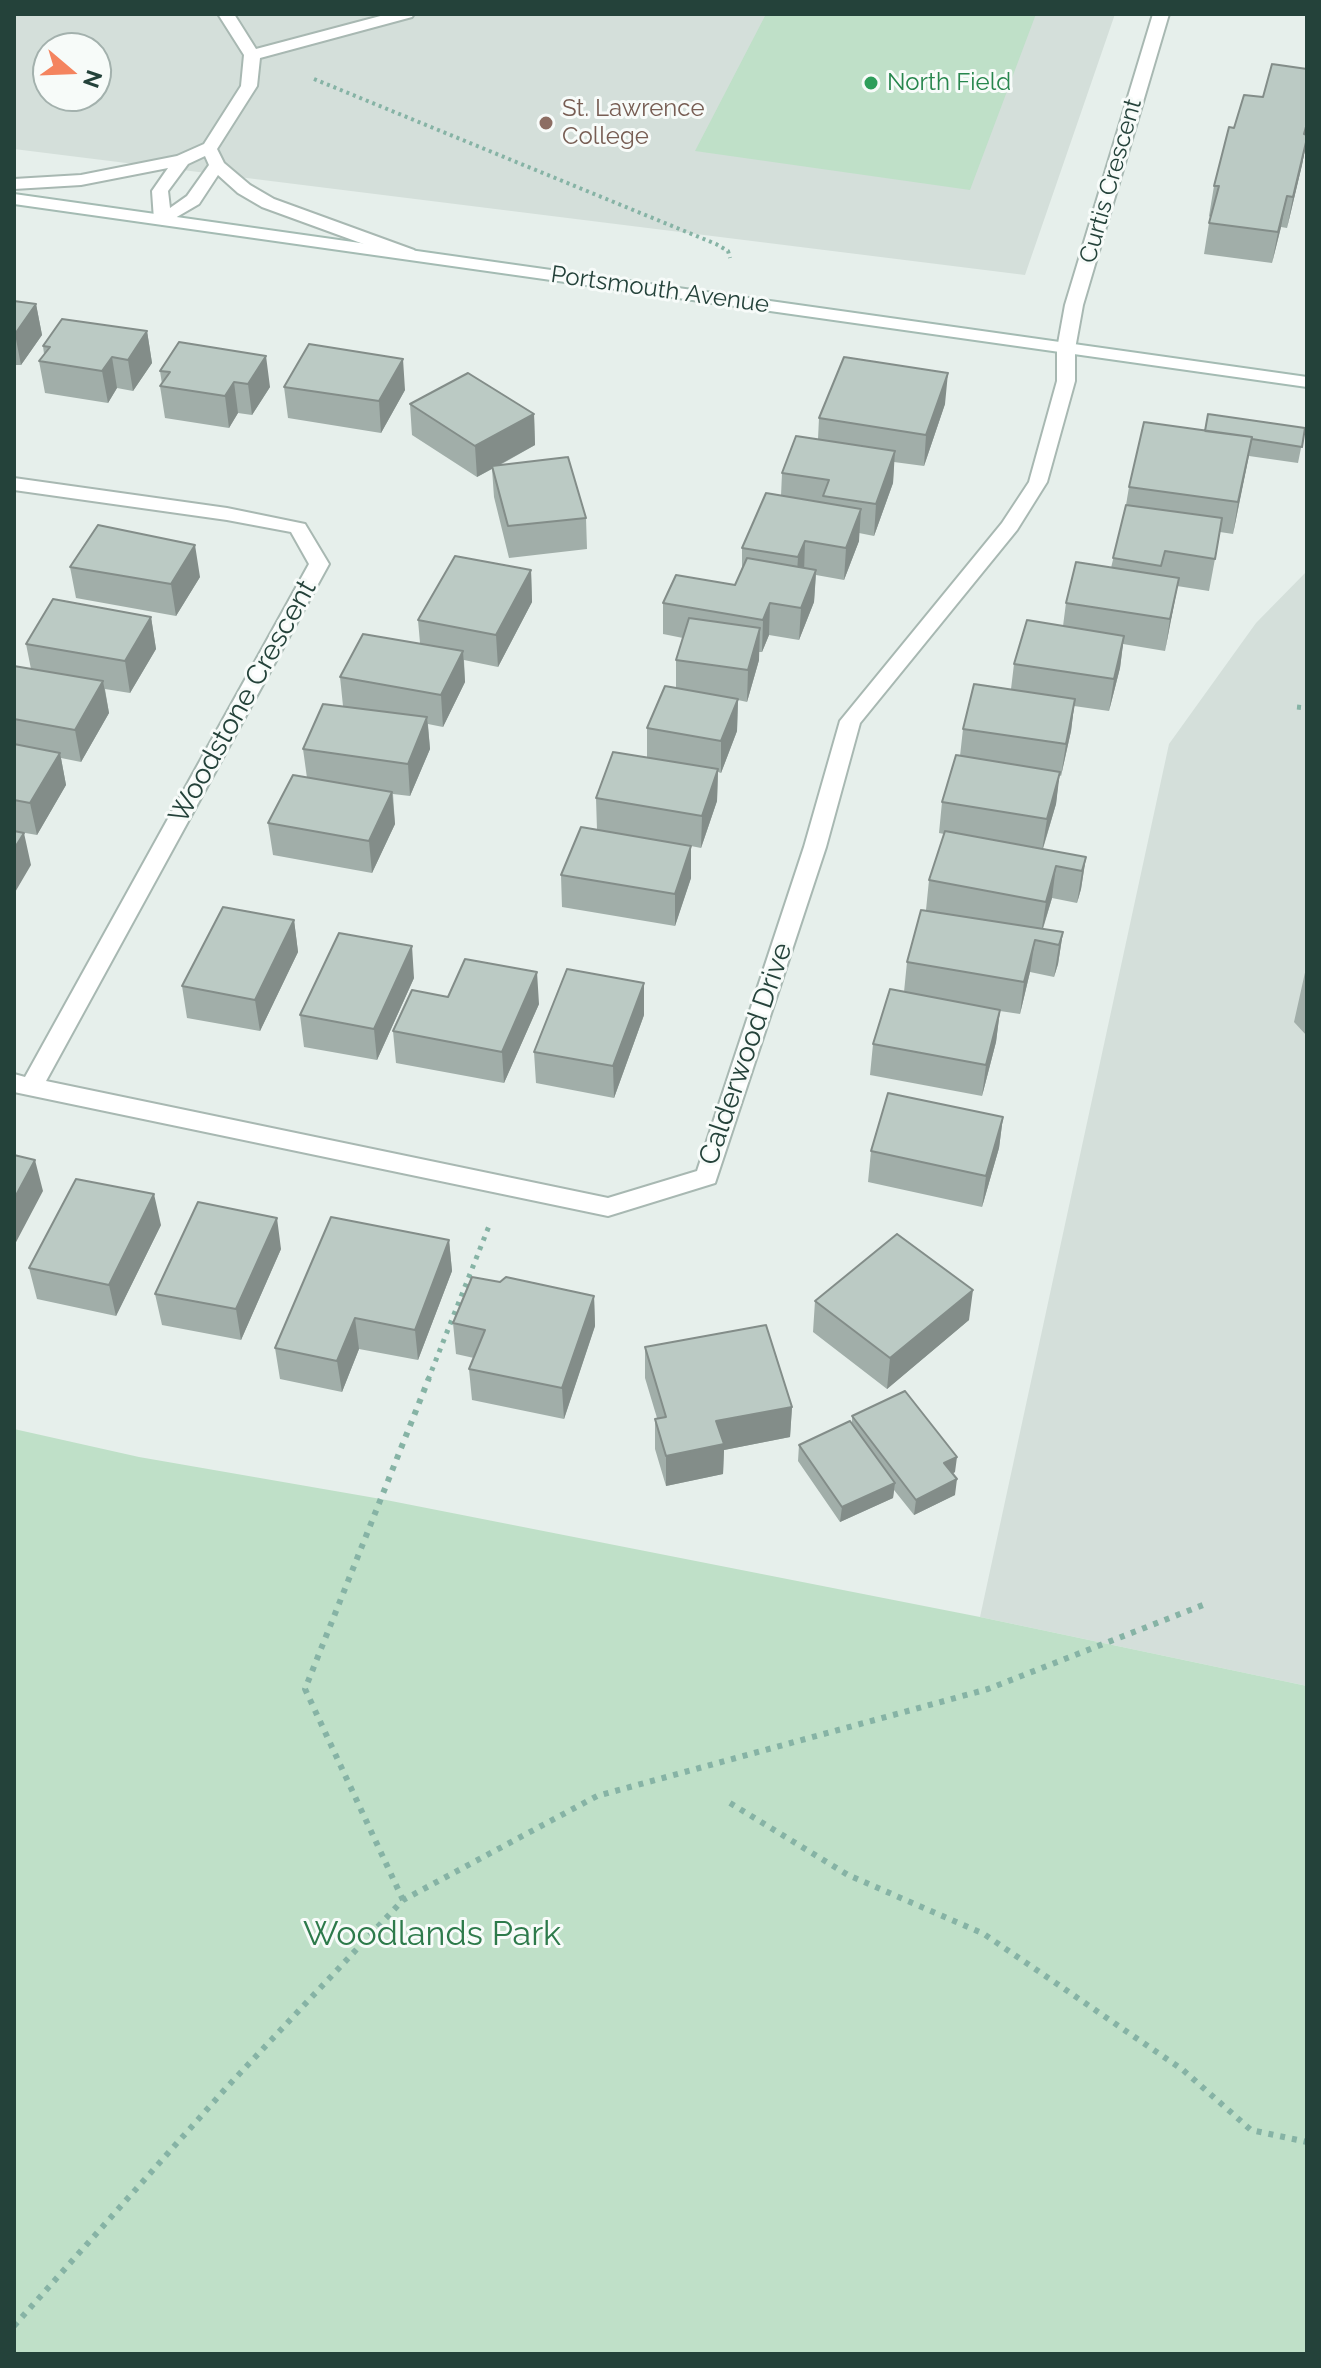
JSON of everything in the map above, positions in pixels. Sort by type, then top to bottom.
[{"type":"street","points":[[14,184],[81,180],[182,160],[210,147],[249,86],[252,55],[226,14]]},
{"type":"street","points":[[252,55],[406,14]]},
{"type":"street","name":"Curtis Crescent","points":[[1066,349],[1074,305],[1161,14]]},
{"type":"street","points":[[210,147],[217,165],[244,189],[268,203],[408,254]]},
{"type":"street","points":[[182,160],[160,191],[163,220],[193,200],[217,165]]},
{"type":"street","name":"Portsmouth Avenue","points":[[14,199],[1307,382]]},
{"type":"street","name":"Calderwood Drive","points":[[23,1085],[608,1207],[707,1177],[815,847],[850,721],[1010,526],[1038,482],[1066,381],[1066,349]]},
{"type":"street","name":"Woodstone Crescent","points":[[14,484],[227,514],[298,528],[319,564],[23,1085]]},
{"type":"path","points":[[287,47],[313,78],[716,244],[728,251],[730,258]]},
{"type":"path","points":[[1297,707],[1307,708]]},
{"type":"path","points":[[403,1900],[305,1689],[489,1226]]},
{"type":"path","points":[[14,2326],[227,2087],[403,1900],[597,1796],[988,1689],[1203,1605]]},
{"type":"path","points":[[730,1803],[848,1875],[984,1934],[1183,2070],[1251,2130],[1307,2142]]},
{"type":"shaded area","name":"St. Lawrence College","points":[[14,14],[1115,14],[1025,275],[14,149]]},
{"type":"shaded area","points":[[1307,571],[1307,1686],[980,1617],[1169,744],[1256,623]]},
{"type":"green space","name":"North Field","points":[[766,14],[1036,14],[970,190],[695,151]]},
{"type":"green space","name":"Woodlands Park","points":[[14,1429],[139,1457],[381,1499],[980,1617],[1307,1686],[1307,2354],[14,2354]]},
{"type":"building","points":[[1272,64],[1307,69],[1307,123],[1304,134],[1307,138],[1293,197],[1287,196],[1278,232],[1209,223],[1219,186],[1214,186],[1229,127],[1234,128],[1244,95],[1263,97]]},
{"type":"building","points":[[14,301],[36,304],[15,334],[14,334]]},
{"type":"building","points":[[62,319],[147,331],[128,360],[112,357],[102,371],[39,361],[50,347],[43,346]]},
{"type":"building","points":[[179,342],[266,356],[248,384],[234,382],[225,396],[160,386],[170,372],[160,371]]},
{"type":"building","points":[[309,344],[403,359],[379,401],[284,387]]},
{"type":"building","points":[[844,357],[948,373],[926,435],[819,418]]},
{"type":"building","points":[[468,373],[534,414],[475,446],[410,404]]},
{"type":"building","points":[[1208,414],[1305,428],[1302,447],[1205,431]]},
{"type":"building","points":[[1144,422],[1252,437],[1238,502],[1129,487]]},
{"type":"building","points":[[796,436],[895,451],[876,504],[823,496],[829,480],[782,473]]},
{"type":"building","points":[[568,457],[586,518],[508,526],[492,466]]},
{"type":"building","points":[[766,493],[861,509],[846,548],[805,541],[798,557],[742,548]]},
{"type":"building","points":[[1126,505],[1222,518],[1215,559],[1165,551],[1161,566],[1113,558]]},
{"type":"building","points":[[98,525],[195,545],[171,584],[70,567]]},
{"type":"building","points":[[455,556],[531,570],[496,635],[418,620]]},
{"type":"building","points":[[747,558],[816,570],[801,608],[770,603],[763,620],[663,603],[676,575],[735,585]]},
{"type":"building","points":[[1076,562],[1179,578],[1170,619],[1066,603]]},
{"type":"building","points":[[53,599],[151,617],[125,661],[26,644]]},
{"type":"building","points":[[689,618],[760,628],[748,670],[676,660]]},
{"type":"building","points":[[1027,620],[1124,636],[1114,679],[1014,664]]},
{"type":"building","points":[[363,634],[463,651],[441,695],[340,677]]},
{"type":"building","points":[[14,666],[103,681],[75,730],[14,719]]},
{"type":"building","points":[[974,684],[1075,699],[1066,744],[963,729]]},
{"type":"building","points":[[665,686],[738,699],[721,741],[647,728]]},
{"type":"building","points":[[323,704],[427,717],[408,764],[303,749]]},
{"type":"building","points":[[14,744],[60,753],[30,803],[14,800]]},
{"type":"building","points":[[613,752],[718,769],[702,816],[596,798]]},
{"type":"building","points":[[956,755],[1060,772],[1047,819],[942,802]]},
{"type":"building","points":[[293,775],[392,792],[369,841],[268,823]]},
{"type":"building","points":[[581,827],[691,846],[675,894],[561,875]]},
{"type":"building","points":[[14,831],[24,833],[14,849]]},
{"type":"building","points":[[945,831],[1086,857],[1082,871],[1056,866],[1046,902],[929,880]]},
{"type":"building","points":[[223,907],[294,920],[255,1000],[182,986]]},
{"type":"building","points":[[921,910],[1063,932],[1059,945],[1035,940],[1024,982],[907,962]]},
{"type":"building","points":[[339,933],[412,946],[374,1029],[300,1015]]},
{"type":"building","points":[[465,959],[537,972],[502,1052],[393,1031],[412,990],[448,997]]},
{"type":"building","points":[[567,969],[644,983],[613,1066],[534,1052]]},
{"type":"building","points":[[890,989],[1000,1010],[986,1065],[873,1044]]},
{"type":"building","points":[[888,1093],[1003,1117],[986,1176],[871,1151]]},
{"type":"building","points":[[14,1155],[35,1160],[14,1199]]},
{"type":"building","points":[[76,1179],[154,1194],[109,1285],[29,1268]]},
{"type":"building","points":[[198,1202],[277,1218],[236,1309],[155,1294]]},
{"type":"building","points":[[331,1217],[449,1240],[415,1330],[355,1318],[337,1361],[275,1348]]},
{"type":"building","points":[[897,1234],[973,1290],[890,1358],[815,1301]]},
{"type":"building","points":[[472,1277],[500,1282],[506,1277],[594,1296],[562,1388],[469,1369],[485,1330],[453,1323]]},
{"type":"building","points":[[766,1325],[792,1407],[716,1421],[724,1444],[666,1456],[655,1419],[666,1417],[645,1347]]},
{"type":"building","points":[[905,1391],[957,1457],[944,1463],[957,1479],[916,1500],[852,1416]]},
{"type":"building","points":[[850,1421],[895,1483],[842,1507],[799,1445]]},
{"type":"place","name":"North Field","points":[[871,83]]},
{"type":"place","name":"St. Lawrence College","points":[[546,123]]}]
